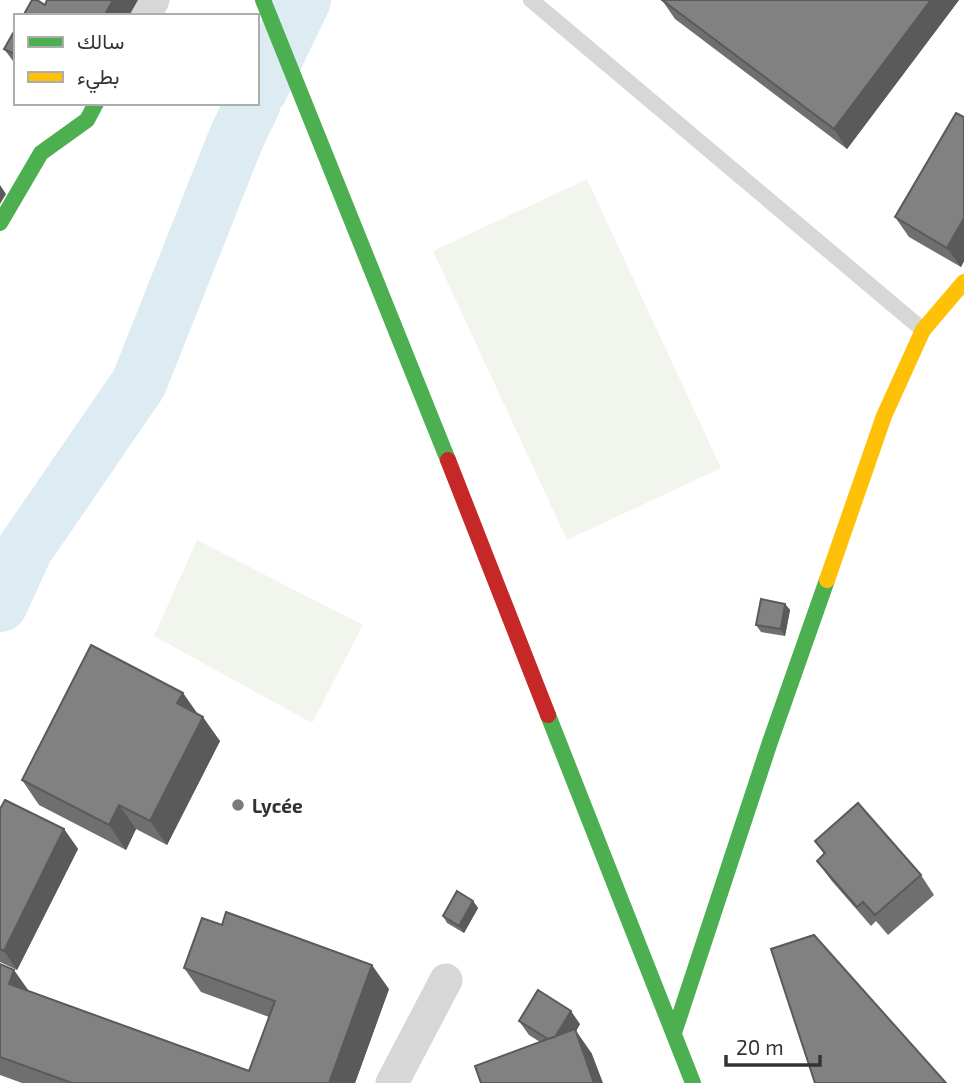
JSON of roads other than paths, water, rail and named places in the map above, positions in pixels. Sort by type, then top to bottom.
[{"type":"main road","points":[[263,0],[437,432],[693,1083]]},
{"type":"main road","points":[[0,223],[41,153],[87,120],[95,105]]},
{"type":"main road","points":[[674,1033],[766,756],[884,416],[923,330],[964,282]]},
{"type":"street","points":[[392,1083],[446,980]]},
{"type":"lane","points":[[531,0],[923,330]]},
{"type":"waterway","points":[[260,89],[303,0]]},
{"type":"waterway","points":[[0,604],[25,549],[139,383],[237,136],[252,105]]},
{"type":"place","name":"Lycée","points":[[238,805]]}]
